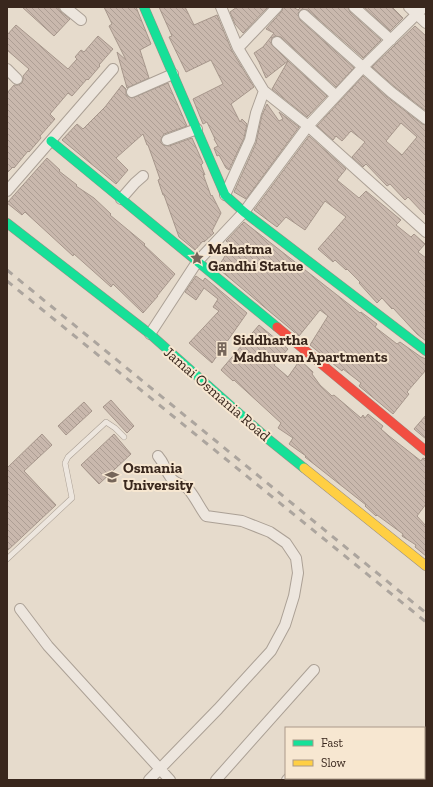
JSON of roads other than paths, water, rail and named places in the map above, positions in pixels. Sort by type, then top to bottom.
[{"type":"street","points":[[65,7],[81,20]]},
{"type":"street","points":[[144,7],[225,195],[244,212],[426,351]]},
{"type":"street","points":[[221,7],[238,48],[264,91],[308,126],[426,232]]},
{"type":"street","points":[[238,48],[266,18],[275,11],[277,7]]},
{"type":"street","points":[[354,7],[391,40]]},
{"type":"street","points":[[409,7],[420,11],[426,23]]},
{"type":"street","points":[[150,334],[197,262],[244,212],[308,126],[363,67],[420,11]]},
{"type":"street","points":[[304,14],[390,92],[426,119]]},
{"type":"street","points":[[277,42],[336,96]]},
{"type":"street","points":[[7,191],[113,69]]},
{"type":"street","points":[[7,70],[17,79]]},
{"type":"street","points":[[132,92],[173,74]]},
{"type":"street","points":[[225,195],[250,140],[256,113],[264,91]]},
{"type":"street","points":[[167,140],[197,129]]},
{"type":"street","points":[[51,141],[426,451]]},
{"type":"street","points":[[121,199],[134,183],[143,176]]},
{"type":"street","name":"Jamai Osmania Road","points":[[7,223],[150,334],[268,439],[426,566]]},
{"type":"street","points":[[149,780],[218,709],[271,651],[287,617],[294,596],[298,573],[296,558],[286,543],[270,532],[242,521],[206,516],[190,491],[185,486],[180,485],[171,479],[164,464],[158,456]]},
{"type":"street","points":[[20,609],[48,646],[170,780]]},
{"type":"street","points":[[216,780],[314,670]]},
{"type":"lane","points":[[7,559],[72,498],[65,462],[68,457],[106,422],[124,437]]},
{"type":"railway","points":[[7,270],[426,613]]},
{"type":"railway","points":[[7,281],[426,622]]},
{"type":"place","name":"Mahatma Gandhi Statue","points":[[197,258]]},
{"type":"place","name":"Siddhartha Madhuvan Apartments","points":[[222,349]]},
{"type":"place","name":"Osmania University","points":[[112,477]]}]
